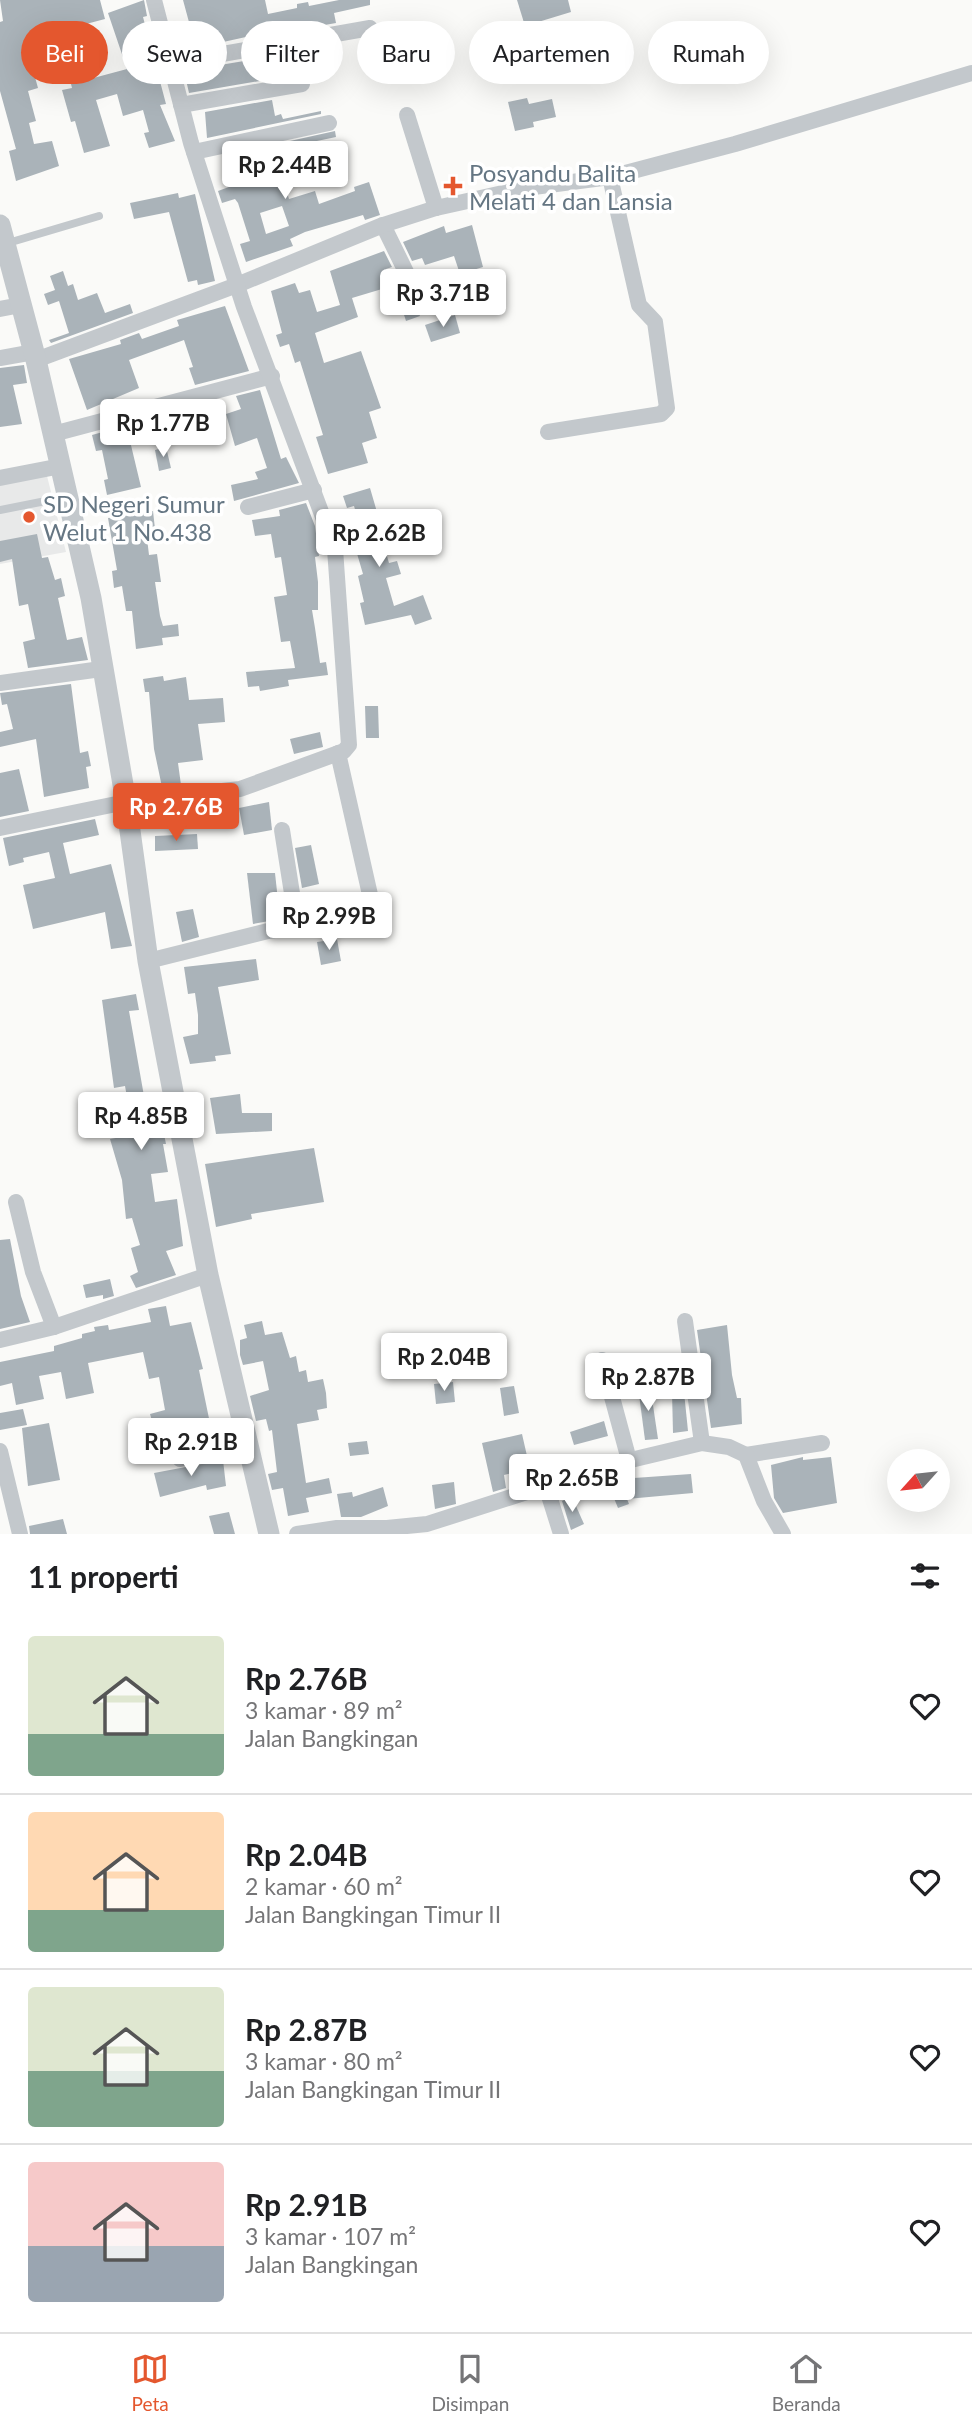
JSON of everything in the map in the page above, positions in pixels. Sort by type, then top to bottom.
[{"type":"street","points":[[153,0],[159,21]]},
{"type":"street","points":[[227,52],[357,30]]},
{"type":"street","points":[[0,358],[35,356],[237,285],[383,225],[436,208],[526,188],[610,177],[735,144],[972,73]]},
{"type":"street","points":[[0,828],[126,802],[240,789],[338,753],[349,744],[335,549],[237,285],[194,152],[176,84]]},
{"type":"street","points":[[181,105],[254,91],[281,90],[302,84]]},
{"type":"street","points":[[407,115],[436,208]]},
{"type":"street","points":[[194,152],[329,123]]},
{"type":"street","points":[[548,432],[660,414],[667,408],[654,322],[639,305],[610,177]]},
{"type":"street","points":[[383,225],[408,276],[415,278],[428,303]]},
{"type":"street","points":[[3,234],[11,307],[35,356],[91,598],[126,802],[148,961],[208,1275],[269,1534]]},
{"type":"street","points":[[53,434],[272,376]]},
{"type":"street","points":[[0,478],[61,466]]},
{"type":"street","points":[[248,507],[314,490]]},
{"type":"street","points":[[0,683],[101,668]]},
{"type":"street","points":[[338,753],[373,908]]},
{"type":"street","points":[[282,830],[297,925]]},
{"type":"street","points":[[148,961],[297,925],[322,923]]},
{"type":"street","points":[[16,1202],[33,1272],[54,1326]]},
{"type":"street","points":[[0,1340],[54,1326],[208,1275]]},
{"type":"street","points":[[685,1321],[702,1443]]},
{"type":"street","points":[[602,1360],[629,1460]]},
{"type":"street","points":[[180,1459],[249,1443]]},
{"type":"street","points":[[296,1534],[337,1528],[387,1528],[428,1524],[629,1460],[702,1443],[729,1447],[746,1454],[822,1443]]},
{"type":"street","points":[[0,1451],[20,1534]]},
{"type":"street","points":[[746,1454],[764,1501],[783,1534]]},
{"type":"street","points":[[546,1486],[561,1534]]},
{"type":"lane","points":[[3,234],[99,216]]},
{"type":"lane","points":[[0,510],[69,496]]},
{"type":"shaded area","name":"SD Negeri Sumur Welut 1 No.438","points":[[46,472],[66,552],[0,564],[0,483]]},
{"type":"building","points":[[0,0],[100,0],[105,19],[21,21],[21,84],[37,84],[38,88],[28,91],[36,121],[29,123],[34,144],[52,141],[59,166],[16,181],[9,151],[16,149],[0,91],[0,22],[3,21]]},
{"type":"building","points":[[144,0],[147,16],[143,17],[144,21],[122,21],[122,54],[108,13]]},
{"type":"building","points":[[183,0],[265,0],[268,14],[297,8],[297,4],[308,2],[309,6],[339,0],[370,0],[370,5],[334,13],[336,21],[241,21],[241,38],[227,41],[227,21],[189,21]]},
{"type":"building","points":[[517,0],[568,0],[571,12],[541,21],[523,21]]},
{"type":"building","points":[[241,62],[242,84],[189,93],[187,84],[227,84],[227,64]]},
{"type":"building","points":[[122,70],[122,84],[161,84],[166,104],[160,105],[175,141],[149,148],[144,133],[149,132],[143,110],[123,116],[117,94],[96,100],[110,146],[84,153],[62,90],[72,88],[71,84],[108,84],[108,74]]},
{"type":"building","points":[[527,98],[529,104],[552,99],[556,117],[533,122],[534,127],[515,131],[508,102]]},
{"type":"building","points":[[272,100],[275,116],[281,114],[283,119],[321,111],[321,114],[207,138],[205,112]]},
{"type":"building","points":[[335,131],[336,137],[274,150],[289,199],[315,191],[319,204],[355,191],[354,187],[369,182],[380,215],[365,220],[363,215],[305,232],[290,239],[293,246],[246,262],[240,244],[250,241],[238,203],[235,199],[222,203],[218,191],[237,184],[230,160],[225,162],[223,156]],"holes":[[[282,206],[289,226],[266,234],[260,213]]]},
{"type":"building","points":[[178,193],[179,198],[195,194],[215,281],[198,285],[197,280],[188,282],[169,212],[134,219],[130,203]]},
{"type":"building","points":[[472,225],[483,267],[460,274],[454,256],[425,265],[422,258],[412,261],[403,242],[444,226],[446,233]]},
{"type":"building","points":[[384,251],[392,267],[386,269],[392,286],[352,298],[358,317],[315,333],[324,363],[361,351],[381,408],[369,412],[377,438],[362,443],[368,463],[328,474],[316,437],[323,435],[300,361],[295,363],[289,344],[280,347],[276,335],[282,333],[271,291],[295,283],[299,293],[310,290],[317,312],[340,305],[330,271]]},
{"type":"building","points":[[63,271],[68,286],[73,284],[78,300],[97,293],[105,313],[130,304],[133,313],[51,343],[49,340],[69,333],[59,301],[48,305],[44,294],[55,290],[50,276]]},
{"type":"building","points":[[410,292],[420,316],[406,321],[398,296]]},
{"type":"building","points":[[225,306],[249,371],[195,385],[189,368],[193,367],[184,340],[129,360],[139,388],[87,410],[69,359],[121,344],[120,340],[139,333],[142,339],[179,326],[177,320]]},
{"type":"building","points":[[455,315],[460,333],[431,342],[425,325]]},
{"type":"building","points":[[24,365],[27,383],[13,385],[22,424],[0,427],[0,368]]},
{"type":"building","points":[[260,390],[281,459],[286,457],[299,483],[234,501],[231,485],[258,479],[255,472],[267,468],[257,438],[235,446],[226,414],[241,409],[236,396]]},
{"type":"building","points":[[153,418],[157,435],[130,441],[141,487],[107,495],[104,480],[108,479],[102,450],[96,451],[92,435]]},
{"type":"building","points":[[166,447],[171,468],[159,471],[155,450]]},
{"type":"building","points":[[370,488],[377,512],[372,513],[382,547],[384,546],[389,563],[397,561],[401,574],[386,578],[394,606],[423,595],[432,619],[415,625],[411,615],[365,625],[360,603],[364,602],[358,576],[363,574],[353,540],[363,537],[354,506],[347,508],[343,496]]},
{"type":"building","points":[[306,503],[315,526],[319,556],[315,557],[318,610],[312,610],[320,663],[326,662],[328,675],[288,680],[289,686],[260,691],[259,686],[248,687],[246,672],[295,668],[290,641],[281,642],[274,597],[287,595],[281,557],[275,558],[271,534],[255,536],[252,520],[280,516],[279,510]]},
{"type":"building","points":[[153,511],[155,529],[146,530],[149,555],[157,554],[161,582],[155,582],[160,616],[163,626],[178,624],[179,636],[162,638],[163,645],[136,649],[132,611],[126,611],[122,586],[114,588],[112,571],[117,570],[108,518]]},
{"type":"building","points":[[37,534],[42,558],[48,557],[55,580],[61,578],[65,596],[58,598],[67,640],[82,637],[88,660],[28,668],[23,642],[35,639],[28,604],[19,606],[12,559],[0,562],[0,541]]},
{"type":"building","points":[[163,676],[164,681],[186,677],[189,700],[223,698],[225,722],[198,724],[203,760],[178,763],[181,785],[162,787],[154,749],[149,692],[145,692],[143,679]]},
{"type":"building","points":[[71,684],[80,753],[88,751],[91,766],[86,767],[89,788],[44,797],[36,739],[0,747],[0,732],[13,729],[7,704],[2,705],[0,693]]},
{"type":"building","points":[[365,706],[378,706],[379,738],[366,738]]},
{"type":"building","points":[[320,732],[323,747],[294,754],[290,739]]},
{"type":"building","points":[[19,769],[29,811],[0,817],[0,773]]},
{"type":"building","points":[[269,802],[272,830],[244,835],[239,808]]},
{"type":"building","points":[[95,819],[99,835],[63,843],[70,874],[111,864],[132,946],[111,949],[105,912],[33,929],[23,885],[55,878],[49,852],[23,858],[24,862],[9,866],[3,838]]},
{"type":"building","points":[[197,834],[198,849],[155,851],[155,836]]},
{"type":"building","points":[[311,845],[319,884],[302,888],[295,848]]},
{"type":"building","points":[[247,873],[275,873],[280,919],[253,924]]},
{"type":"building","points":[[193,909],[199,937],[182,942],[176,912]]},
{"type":"building","points":[[337,939],[341,961],[321,965],[317,942]]},
{"type":"building","points":[[256,959],[259,980],[218,987],[231,1054],[215,1056],[216,1061],[190,1064],[183,1037],[198,1034],[198,1015],[195,993],[188,994],[184,967]]},
{"type":"building","points":[[136,994],[139,1010],[129,1011],[144,1096],[156,1094],[166,1144],[163,1144],[168,1172],[151,1174],[155,1202],[177,1199],[183,1246],[166,1251],[176,1275],[136,1288],[130,1276],[138,1272],[131,1248],[140,1245],[132,1218],[126,1219],[122,1180],[110,1139],[127,1136],[125,1121],[131,1120],[125,1086],[114,1088],[102,1000]]},
{"type":"building","points":[[240,1094],[242,1113],[272,1113],[272,1131],[216,1134],[210,1098]]},
{"type":"building","points":[[314,1148],[324,1202],[251,1214],[252,1219],[216,1227],[205,1164]]},
{"type":"building","points":[[10,1239],[21,1296],[30,1322],[0,1329],[0,1240]]},
{"type":"building","points":[[110,1279],[114,1296],[103,1299],[103,1295],[86,1298],[83,1285]]},
{"type":"building","points":[[166,1306],[170,1326],[191,1322],[203,1369],[199,1370],[212,1433],[221,1431],[223,1438],[172,1452],[163,1429],[155,1431],[150,1414],[165,1410],[159,1377],[149,1379],[143,1352],[88,1363],[94,1393],[66,1399],[61,1372],[39,1376],[44,1399],[16,1405],[12,1383],[0,1386],[0,1362],[54,1351],[54,1346],[82,1338],[82,1334],[95,1331],[94,1327],[108,1325],[109,1330],[151,1322],[148,1309]]},
{"type":"building","points":[[262,1321],[265,1335],[282,1332],[290,1358],[296,1356],[299,1372],[306,1370],[308,1382],[323,1379],[326,1393],[327,1408],[317,1410],[319,1420],[297,1424],[306,1483],[329,1478],[332,1493],[306,1498],[309,1512],[288,1516],[283,1488],[272,1490],[268,1474],[277,1472],[272,1430],[269,1431],[266,1419],[256,1421],[250,1396],[269,1390],[263,1361],[243,1365],[240,1355],[240,1340],[247,1338],[244,1325]]},
{"type":"building","points":[[727,1325],[732,1375],[737,1398],[741,1398],[742,1424],[711,1428],[697,1330]]},
{"type":"building","points":[[453,1382],[455,1402],[436,1404],[434,1384]]},
{"type":"building","points":[[650,1385],[658,1439],[645,1440],[638,1387]]},
{"type":"building","points":[[514,1386],[519,1413],[504,1416],[500,1388]]},
{"type":"building","points":[[672,1392],[684,1392],[688,1431],[673,1433]]},
{"type":"building","points":[[23,1409],[27,1425],[0,1430],[0,1413]]},
{"type":"building","points":[[604,1421],[608,1436],[574,1445],[570,1432]]},
{"type":"building","points":[[49,1423],[60,1480],[28,1486],[22,1428]]},
{"type":"building","points":[[522,1434],[530,1469],[504,1475],[506,1488],[493,1492],[482,1443]]},
{"type":"building","points":[[367,1441],[369,1454],[350,1456],[348,1443]]},
{"type":"building","points":[[803,1457],[803,1460],[831,1457],[837,1503],[783,1513],[774,1498],[771,1465]]},
{"type":"building","points":[[223,1460],[226,1486],[207,1490],[206,1485],[160,1497],[154,1473]]},
{"type":"building","points":[[632,1471],[634,1478],[691,1474],[693,1493],[627,1499],[629,1504],[618,1508],[611,1491],[624,1487],[620,1473]]},
{"type":"building","points":[[454,1482],[456,1504],[435,1509],[432,1485]]},
{"type":"building","points":[[383,1487],[388,1506],[361,1517],[341,1517],[337,1494],[352,1492],[353,1497]]},
{"type":"building","points":[[572,1497],[584,1524],[571,1530],[562,1501]]},
{"type":"building","points":[[229,1512],[235,1534],[214,1534],[209,1516]]},
{"type":"building","points":[[63,1519],[67,1534],[30,1534],[29,1526]]},
{"type":"place","name":"Posyandu Balita Melati 4 dan Lansia","points":[[453,186]]},
{"type":"place","name":"SD Negeri Sumur Welut 1 No.438","points":[[29,517]]}]
